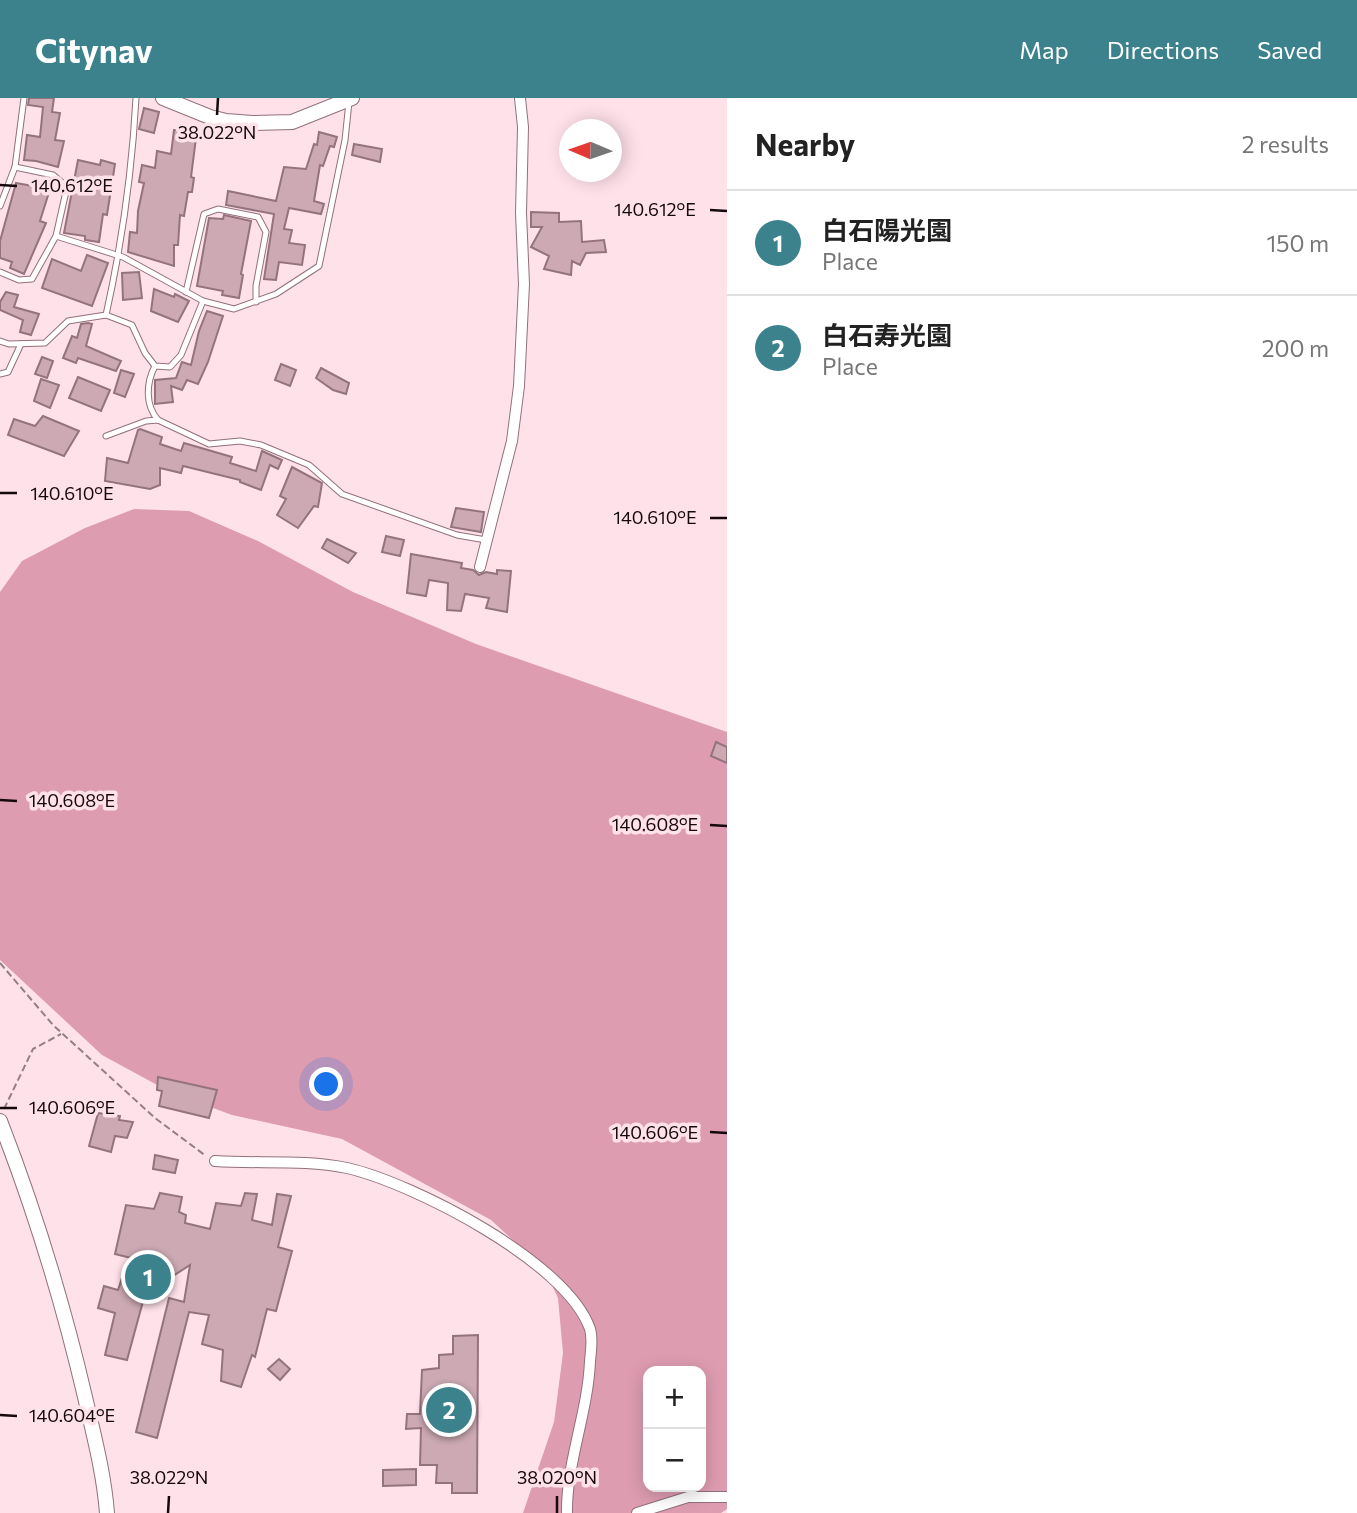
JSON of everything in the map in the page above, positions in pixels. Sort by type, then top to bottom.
[{"type":"street","points":[[163,98],[210,117],[252,123],[292,122],[350,99]]},
{"type":"street","points":[[480,567],[512,441],[519,386],[524,284],[520,213],[523,127],[520,98]]},
{"type":"street","points":[[0,1118],[61,1298],[101,1468],[107,1513]]},
{"type":"street","points":[[215,1161],[336,1167],[393,1182],[470,1219],[560,1286],[590,1329],[591,1341],[588,1392],[568,1492],[567,1513]]},
{"type":"street","points":[[637,1513],[688,1497],[727,1497]]},
{"type":"lane","points":[[0,206],[15,167],[24,98]]},
{"type":"lane","points":[[106,315],[119,256],[132,163],[136,98]]},
{"type":"lane","points":[[56,236],[119,256],[203,301],[234,309],[276,295],[319,266],[345,140],[350,99]]},
{"type":"lane","points":[[0,272],[19,280],[32,279],[56,236],[66,187],[52,175],[15,167]]},
{"type":"lane","points":[[186,292],[204,214],[218,209],[258,218],[266,232],[256,286],[256,302]]},
{"type":"lane","points":[[0,341],[9,344],[45,343],[68,321],[106,315],[132,325],[145,353],[155,366],[170,367],[181,355],[203,301]]},
{"type":"lane","points":[[0,374],[8,372],[21,344]]},
{"type":"lane","points":[[155,366],[148,378],[150,410],[158,420],[209,444],[240,441],[261,446],[309,465],[342,494],[457,535],[486,540]]},
{"type":"lane","points":[[106,436],[146,421],[158,420]]},
{"type":"path","points":[[0,963],[40,1012],[62,1033],[155,1118],[215,1161]]},
{"type":"path","points":[[0,1118],[33,1049],[62,1033]]},
{"type":"shaded area","points":[[134,509],[189,511],[258,541],[353,592],[476,644],[727,732],[727,1509],[721,1513],[523,1513],[554,1422],[563,1353],[558,1298],[545,1270],[491,1220],[342,1139],[232,1115],[170,1092],[102,1055],[0,960],[0,592],[22,561],[85,528]]},
{"type":"building","points":[[29,98],[54,98],[52,112],[60,113],[55,140],[64,141],[58,167],[24,160],[27,135],[40,137],[43,107],[28,105]]},
{"type":"building","points":[[144,108],[159,112],[154,133],[139,129]]},
{"type":"building","points":[[174,130],[197,130],[191,177],[194,178],[192,192],[188,192],[184,216],[180,215],[178,245],[174,245],[174,266],[128,252],[130,232],[137,233],[144,183],[139,182],[142,165],[155,168],[157,151],[171,154]]},
{"type":"building","points":[[319,132],[337,137],[334,147],[330,146],[323,166],[320,165],[314,201],[324,204],[321,214],[289,208],[284,229],[292,230],[289,243],[305,245],[302,265],[279,262],[276,280],[264,279],[274,214],[226,205],[228,191],[276,201],[284,167],[306,169],[314,144],[317,145]]},
{"type":"building","points":[[354,144],[382,149],[380,162],[352,155]]},
{"type":"building","points":[[78,160],[100,165],[101,160],[115,164],[107,215],[103,214],[99,242],[85,240],[85,236],[64,233]]},
{"type":"building","points":[[16,183],[50,189],[40,221],[46,223],[24,274],[10,268],[12,262],[0,258],[0,241]]},
{"type":"building","points":[[531,212],[559,213],[559,222],[581,221],[582,242],[604,240],[606,252],[586,253],[580,265],[572,261],[571,275],[544,269],[549,256],[531,247],[542,227],[531,227]]},
{"type":"building","points":[[224,215],[251,221],[239,298],[222,295],[223,291],[197,286],[209,218],[223,219]]},
{"type":"building","points":[[87,255],[108,263],[92,306],[42,288],[52,259],[81,271]]},
{"type":"building","points":[[139,272],[142,298],[123,300],[122,273]]},
{"type":"building","points":[[154,289],[189,301],[178,322],[151,311]]},
{"type":"building","points":[[6,292],[18,295],[14,307],[39,314],[31,335],[20,332],[23,320],[0,310],[0,302]]},
{"type":"building","points":[[207,311],[223,316],[198,384],[187,380],[182,390],[171,386],[173,402],[155,404],[155,380],[176,378],[182,362],[191,365]]},
{"type":"building","points":[[81,324],[92,324],[86,346],[121,361],[116,371],[78,358],[76,363],[63,358],[72,336],[77,338]]},
{"type":"building","points":[[42,357],[53,361],[47,378],[35,374]]},
{"type":"building","points":[[281,364],[296,370],[290,386],[275,380]]},
{"type":"building","points":[[321,368],[349,383],[346,394],[333,390],[316,378]]},
{"type":"building","points":[[121,370],[134,374],[125,397],[114,393]]},
{"type":"building","points":[[78,377],[110,390],[101,411],[69,398]]},
{"type":"building","points":[[41,379],[59,385],[50,408],[34,401]]},
{"type":"building","points":[[43,416],[79,431],[64,456],[8,435],[14,419],[35,426]]},
{"type":"building","points":[[140,429],[162,437],[160,444],[181,451],[184,443],[232,457],[230,463],[256,471],[262,451],[282,460],[278,469],[270,465],[261,490],[240,480],[183,466],[181,473],[160,468],[160,485],[150,489],[105,481],[107,458],[128,463]]},
{"type":"building","points":[[292,467],[322,483],[318,507],[314,506],[298,528],[277,515],[286,499],[280,496]]},
{"type":"building","points":[[456,508],[484,512],[481,532],[451,527]]},
{"type":"building","points":[[386,536],[404,540],[400,556],[382,552]]},
{"type":"building","points":[[327,539],[356,553],[348,563],[322,548]]},
{"type":"building","points":[[411,554],[462,563],[461,568],[473,570],[479,575],[486,572],[497,574],[497,570],[511,571],[507,612],[486,608],[489,598],[465,594],[461,611],[447,610],[448,583],[429,580],[426,596],[407,593]]},
{"type":"building","points":[[716,742],[727,747],[727,763],[711,756]]},
{"type":"building","points":[[158,1077],[217,1090],[209,1118],[159,1106],[162,1091],[157,1090]]},
{"type":"building","points":[[98,1113],[120,1116],[119,1120],[133,1122],[127,1138],[115,1136],[111,1152],[89,1146]]},
{"type":"building","points":[[155,1155],[178,1160],[175,1173],[153,1169]]},
{"type":"building","points":[[160,1193],[182,1197],[179,1212],[186,1215],[185,1223],[210,1229],[216,1203],[241,1206],[245,1193],[257,1194],[252,1220],[272,1225],[277,1194],[291,1196],[278,1247],[292,1251],[276,1311],[267,1309],[255,1357],[252,1355],[241,1387],[221,1381],[223,1350],[202,1344],[209,1315],[189,1312],[157,1438],[136,1432],[169,1298],[184,1302],[190,1265],[145,1294],[127,1360],[105,1355],[115,1313],[98,1308],[104,1286],[118,1290],[122,1278],[147,1262],[115,1254],[126,1205],[154,1209]]},
{"type":"building","points":[[478,1335],[477,1493],[452,1493],[452,1483],[436,1483],[437,1465],[420,1465],[421,1428],[406,1429],[407,1414],[420,1414],[422,1370],[439,1368],[439,1355],[453,1354],[453,1336]]},
{"type":"building","points":[[279,1359],[290,1369],[280,1380],[268,1369]]},
{"type":"building","points":[[416,1469],[416,1485],[383,1486],[383,1470]]},
{"type":"place","name":"白石陽光園","points":[[148,1277]]},
{"type":"place","name":"白石寿光園","points":[[449,1410]]}]
